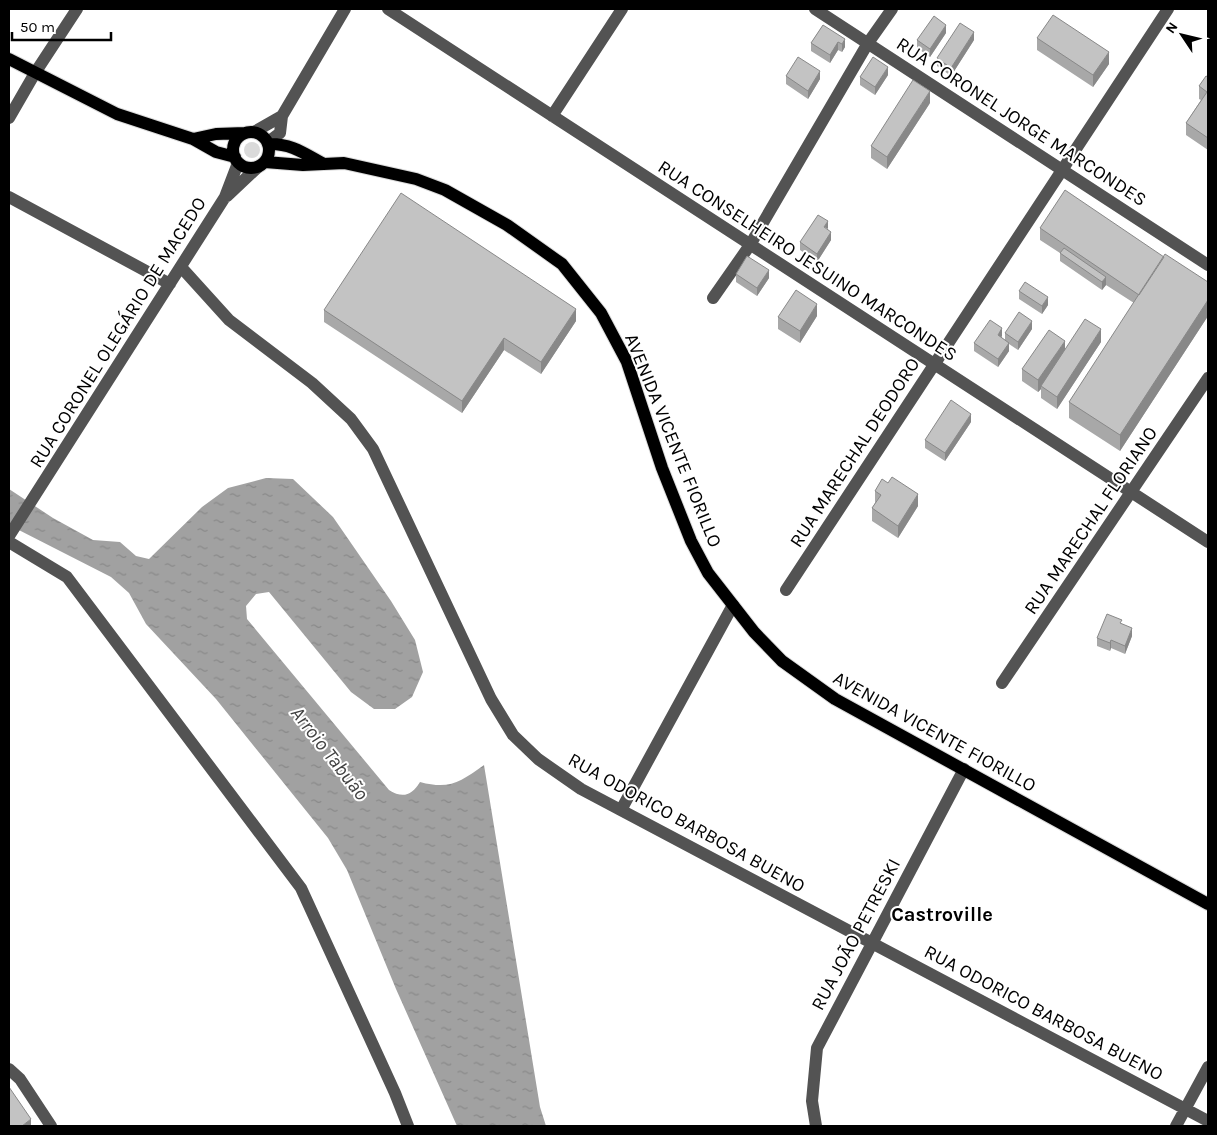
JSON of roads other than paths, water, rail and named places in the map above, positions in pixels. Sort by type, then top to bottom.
[{"type":"main road","points":[[9,59],[117,114],[192,139],[236,160],[248,168],[262,164],[269,152],[268,143],[260,134],[216,134],[192,139]]},
{"type":"main road","points":[[236,160],[233,152],[236,140],[249,133]]},
{"type":"main road","points":[[268,143],[282,143],[297,148],[322,163]]},
{"type":"main road","name":"AVENIDA VICENTE FIORILLO","points":[[262,164],[344,163],[416,179],[445,190],[506,224],[562,264],[601,313],[627,362],[662,468],[691,541],[708,573],[754,632],[790,667],[835,699],[964,768],[1208,904]]},
{"type":"street","points":[[9,118],[35,72],[78,9]]},
{"type":"street","points":[[268,143],[280,133],[282,116],[345,9]]},
{"type":"street","name":"RUA CONSELHEIRO JESUINO MARCONDES","points":[[388,9],[1208,542]]},
{"type":"street","points":[[552,116],[622,9]]},
{"type":"street","name":"RUA CORONEL JORGE MARCONDES","points":[[815,9],[1062,168],[1208,265]]},
{"type":"street","points":[[713,298],[750,245],[868,43],[892,9]]},
{"type":"street","name":"RUA MARECHAL DEODORO","points":[[786,590],[1168,9]]},
{"type":"street","points":[[249,133],[282,116]]},
{"type":"street","points":[[225,197],[236,160]]},
{"type":"street","points":[[225,197],[262,164]]},
{"type":"street","points":[[9,197],[170,284]]},
{"type":"street","name":"RUA CORONEL OLEGÁRIO DE MACEDO","points":[[10,537],[225,197]]},
{"type":"street","name":"RUA ODORICO BARBOSA BUENO","points":[[181,267],[229,320],[312,383],[351,419],[373,449],[492,699],[513,735],[538,759],[581,789],[1208,1121]]},
{"type":"street","name":"RUA MARECHAL FLORIANO","points":[[1002,684],[1208,378]]},
{"type":"street","points":[[10,537],[67,576],[301,888],[395,1093],[408,1126]]},
{"type":"street","points":[[621,810],[733,605]]},
{"type":"street","name":"RUA JOÃO PETRESKI","points":[[816,1126],[812,1101],[817,1048],[964,768]]},
{"type":"street","points":[[1176,1126],[1208,1067]]},
{"type":"street","points":[[9,1069],[20,1079],[51,1126]]},
{"type":"water","name":"Arroio Tabuão","points":[[266,478],[293,479],[333,517],[391,601],[415,640],[423,672],[412,697],[395,709],[374,709],[351,692],[269,592],[256,594],[246,606],[247,619],[389,790],[403,795],[414,790],[420,782],[447,785],[461,780],[484,765],[540,1107],[546,1126],[457,1126],[396,989],[347,870],[328,838],[216,699],[146,624],[129,593],[111,577],[9,525],[9,489],[53,518],[93,540],[120,542],[136,556],[149,559],[202,507],[228,488]]},
{"type":"district","name":"Castroville","points":[[942,914]]}]
